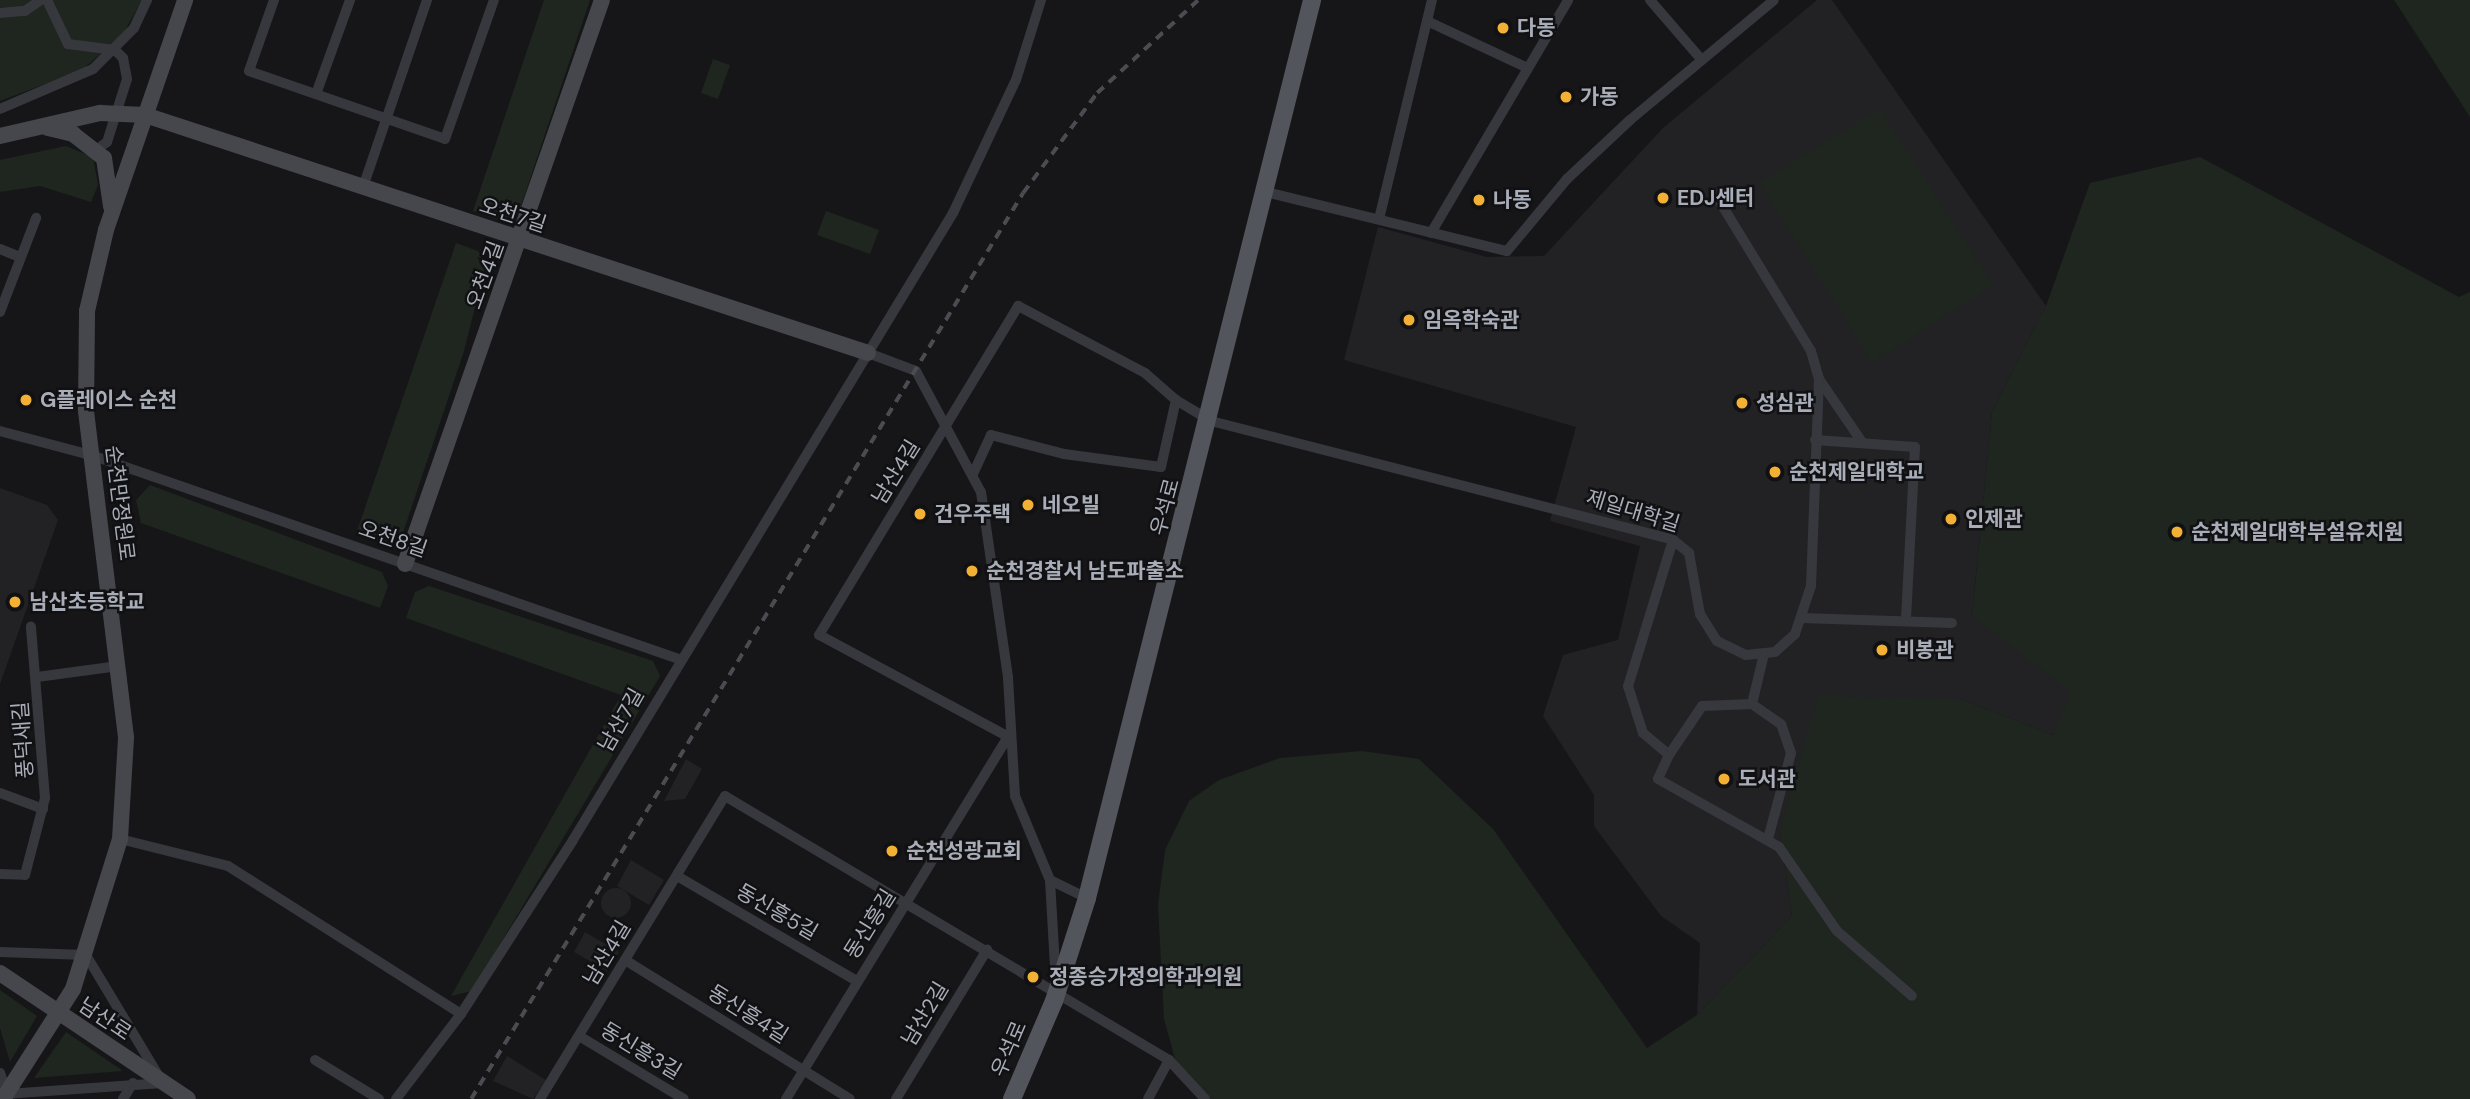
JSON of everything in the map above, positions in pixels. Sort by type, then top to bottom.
[{"type":"main road","name":"우석로","points":[[1012,1099],[1057,991],[1087,898],[1211,421],[1312,0]]},
{"type":"street","points":[[0,13],[24,11],[41,0]]},
{"type":"street","points":[[47,0],[68,44],[115,50]]},
{"type":"street","points":[[0,109],[69,84],[115,50],[147,0]]},
{"type":"street","name":"순천만정원로","points":[[5,1096],[60,1014],[86,955],[120,839],[128,770],[94,456],[85,342],[95,267],[185,0]]},
{"type":"street","points":[[274,0],[249,71],[444,139],[494,0]]},
{"type":"street","points":[[317,94],[350,0]]},
{"type":"street","points":[[363,187],[427,0]]},
{"type":"street","name":"오천4길","points":[[405,564],[602,0]]},
{"type":"street","name":"남산7길","points":[[396,1099],[461,1014],[868,353],[986,148],[1041,0]]},
{"type":"street","points":[[1379,219],[1433,0]]},
{"type":"street","points":[[1431,233],[1568,0]]},
{"type":"street","points":[[1650,0],[1700,58]]},
{"type":"street","points":[[1266,192],[1507,251],[1567,179],[1700,58],[1774,0]]},
{"type":"street","points":[[1427,21],[1528,68]]},
{"type":"street","points":[[96,150],[107,142],[127,79],[115,50]]},
{"type":"street","points":[[0,135],[117,112]]},
{"type":"street","name":"오천7길","points":[[117,112],[145,116],[868,353]]},
{"type":"street","points":[[46,127],[74,134],[96,150],[108,168],[112,215]]},
{"type":"street","points":[[1714,192],[1811,351],[1819,379],[1862,442]]},
{"type":"street","points":[[0,312],[36,218]]},
{"type":"street","points":[[0,249],[20,257]]},
{"type":"street","name":"남산4길","points":[[1007,736],[819,635],[1018,306],[1145,373],[1176,400]]},
{"type":"street","points":[[868,353],[916,371],[949,423],[973,474],[990,541],[1008,678],[1007,736],[1015,796],[1050,880],[1057,991]]},
{"type":"street","points":[[1752,704],[1765,654],[1786,644],[1802,618],[1811,586],[1819,379]]},
{"type":"street","points":[[973,474],[990,435],[1064,454],[1161,467],[1176,400]]},
{"type":"street","name":"제일대학길","points":[[1176,400],[1211,421],[1673,540],[1689,552],[1706,628],[1730,650],[1765,654]]},
{"type":"street","points":[[0,431],[94,456]]},
{"type":"street","points":[[1815,440],[1915,447],[1906,621]]},
{"type":"street","name":"오천8길","points":[[94,456],[679,659]]},
{"type":"street","points":[[1668,755],[1643,733],[1628,686],[1673,540]]},
{"type":"street","points":[[1802,618],[1952,623]]},
{"type":"street","name":"풍덕새길","points":[[0,874],[25,875],[43,809],[37,677],[31,626]]},
{"type":"street","points":[[37,677],[118,666]]},
{"type":"street","points":[[1768,839],[1791,753],[1781,724],[1752,704],[1718,703],[1692,712],[1658,779],[1768,839],[1838,931],[1912,996]]},
{"type":"street","name":"동신흥길","points":[[786,1099],[1007,736]]},
{"type":"street","name":"풍덕새길","points":[[0,793],[43,809]]},
{"type":"street","name":"남산4길","points":[[540,1099],[725,796],[1057,991],[1168,1060],[1205,1099]]},
{"type":"street","points":[[120,839],[228,866],[461,1014]]},
{"type":"street","name":"동신흥5길","points":[[677,876],[857,981]]},
{"type":"street","points":[[1050,880],[1087,898]]},
{"type":"street","name":"남산2길","points":[[896,1099],[987,950]]},
{"type":"street","points":[[0,952],[86,955],[163,1083]]},
{"type":"street","name":"동신흥4길","points":[[625,960],[850,1099]]},
{"type":"street","name":"남산로","points":[[0,973],[188,1099]]},
{"type":"street","name":"동신흥3길","points":[[579,1036],[684,1099]]},
{"type":"street","points":[[315,1060],[379,1099]]},
{"type":"street","points":[[1148,1099],[1168,1060]]},
{"type":"street","points":[[0,1073],[5,1096],[133,1083],[163,1083]]},
{"type":"street","points":[[122,1099],[133,1083]]},
{"type":"shaded area","points":[[0,0],[142,0],[123,34],[82,70],[0,101]]},
{"type":"shaded area","points":[[544,0],[590,0],[519,212],[501,221],[473,211]]},
{"type":"shaded area","name":"순천제일대학교","points":[[1817,0],[1832,0],[2046,306],[1992,412],[1972,615],[2072,692],[2053,735],[1961,699],[1780,832],[1792,916],[1697,1015],[1700,943],[1661,916],[1594,826],[1594,795],[1543,716],[1563,655],[1618,640],[1640,546],[1550,521],[1576,427],[1344,360],[1378,227],[1487,257],[1544,256],[1663,128]]},
{"type":"shaded area","points":[[2394,0],[2470,0],[2470,117]]},
{"type":"shaded area","points":[[713,59],[730,65],[718,99],[701,93]]},
{"type":"shaded area","points":[[1880,108],[1993,286],[1872,362],[1760,183]]},
{"type":"shaded area","points":[[66,146],[93,157],[98,185],[91,202],[40,186],[0,192],[0,160]]},
{"type":"shaded area","points":[[2200,157],[2459,297],[2470,292],[2470,1099],[1206,1099],[1177,1066],[1164,1019],[1158,905],[1165,850],[1189,801],[1219,780],[1280,758],[1362,751],[1419,759],[1493,829],[1647,1048],[1697,1015],[1792,916],[1780,832],[1818,696],[1961,699],[2053,735],[2071,692],[1972,616],[1992,412],[2046,306],[2090,183]]},
{"type":"shaded area","points":[[826,211],[879,230],[870,254],[817,235]]},
{"type":"shaded area","points":[[456,243],[478,251],[486,264],[464,351],[403,533],[388,542],[371,540],[356,534]]},
{"type":"shaded area","points":[[150,485],[382,572],[388,586],[380,608],[141,523],[136,500]]},
{"type":"shaded area","name":"남산초등학교","points":[[0,488],[47,505],[58,520],[0,684]]},
{"type":"shaded area","points":[[429,586],[653,661],[660,676],[472,991],[451,996],[621,695],[406,618],[415,592]]},
{"type":"shaded area","points":[[686,759],[702,769],[685,799],[664,801]]},
{"type":"shaded area","points":[[631,860],[664,880],[649,905],[617,886]]},
{"type":"shaded area","points":[[616,888],[622,889],[630,897],[630,909],[622,917],[616,918],[610,917],[602,909],[601,903],[602,897],[610,889]]},
{"type":"shaded area","points":[[585,932],[619,952],[607,971],[574,952]]},
{"type":"shaded area","points":[[0,990],[37,1016],[10,1062],[0,1028]]},
{"type":"shaded area","points":[[66,1032],[123,1071],[34,1078]]},
{"type":"shaded area","points":[[507,1056],[546,1080],[533,1099],[493,1081]]},
{"type":"railway","points":[[471,1099],[1023,193],[1097,93],[1198,0]]},
{"type":"place","name":"다동","points":[[1503,28]]},
{"type":"place","name":"가동","points":[[1566,97]]},
{"type":"place","name":"EDJ센터","points":[[1663,198]]},
{"type":"place","name":"나동","points":[[1479,200]]},
{"type":"place","name":"임옥학숙관","points":[[1409,320]]},
{"type":"place","name":"G플레이스 순천","points":[[26,400]]},
{"type":"place","name":"성심관","points":[[1742,403]]},
{"type":"place","name":"순천제일대학교","points":[[1775,472]]},
{"type":"place","name":"네오빌","points":[[1028,505]]},
{"type":"place","name":"건우주택","points":[[920,514]]},
{"type":"place","name":"인제관","points":[[1951,519]]},
{"type":"place","name":"순천제일대학부설유치원","points":[[2177,532]]},
{"type":"place","name":"순천경찰서 남도파출소","points":[[972,571]]},
{"type":"place","name":"남산초등학교","points":[[15,602]]},
{"type":"place","name":"비봉관","points":[[1882,650]]},
{"type":"place","name":"도서관","points":[[1724,779]]},
{"type":"place","name":"순천성광교회","points":[[892,851]]},
{"type":"place","name":"정종승가정의학과의원","points":[[1033,977]]}]
